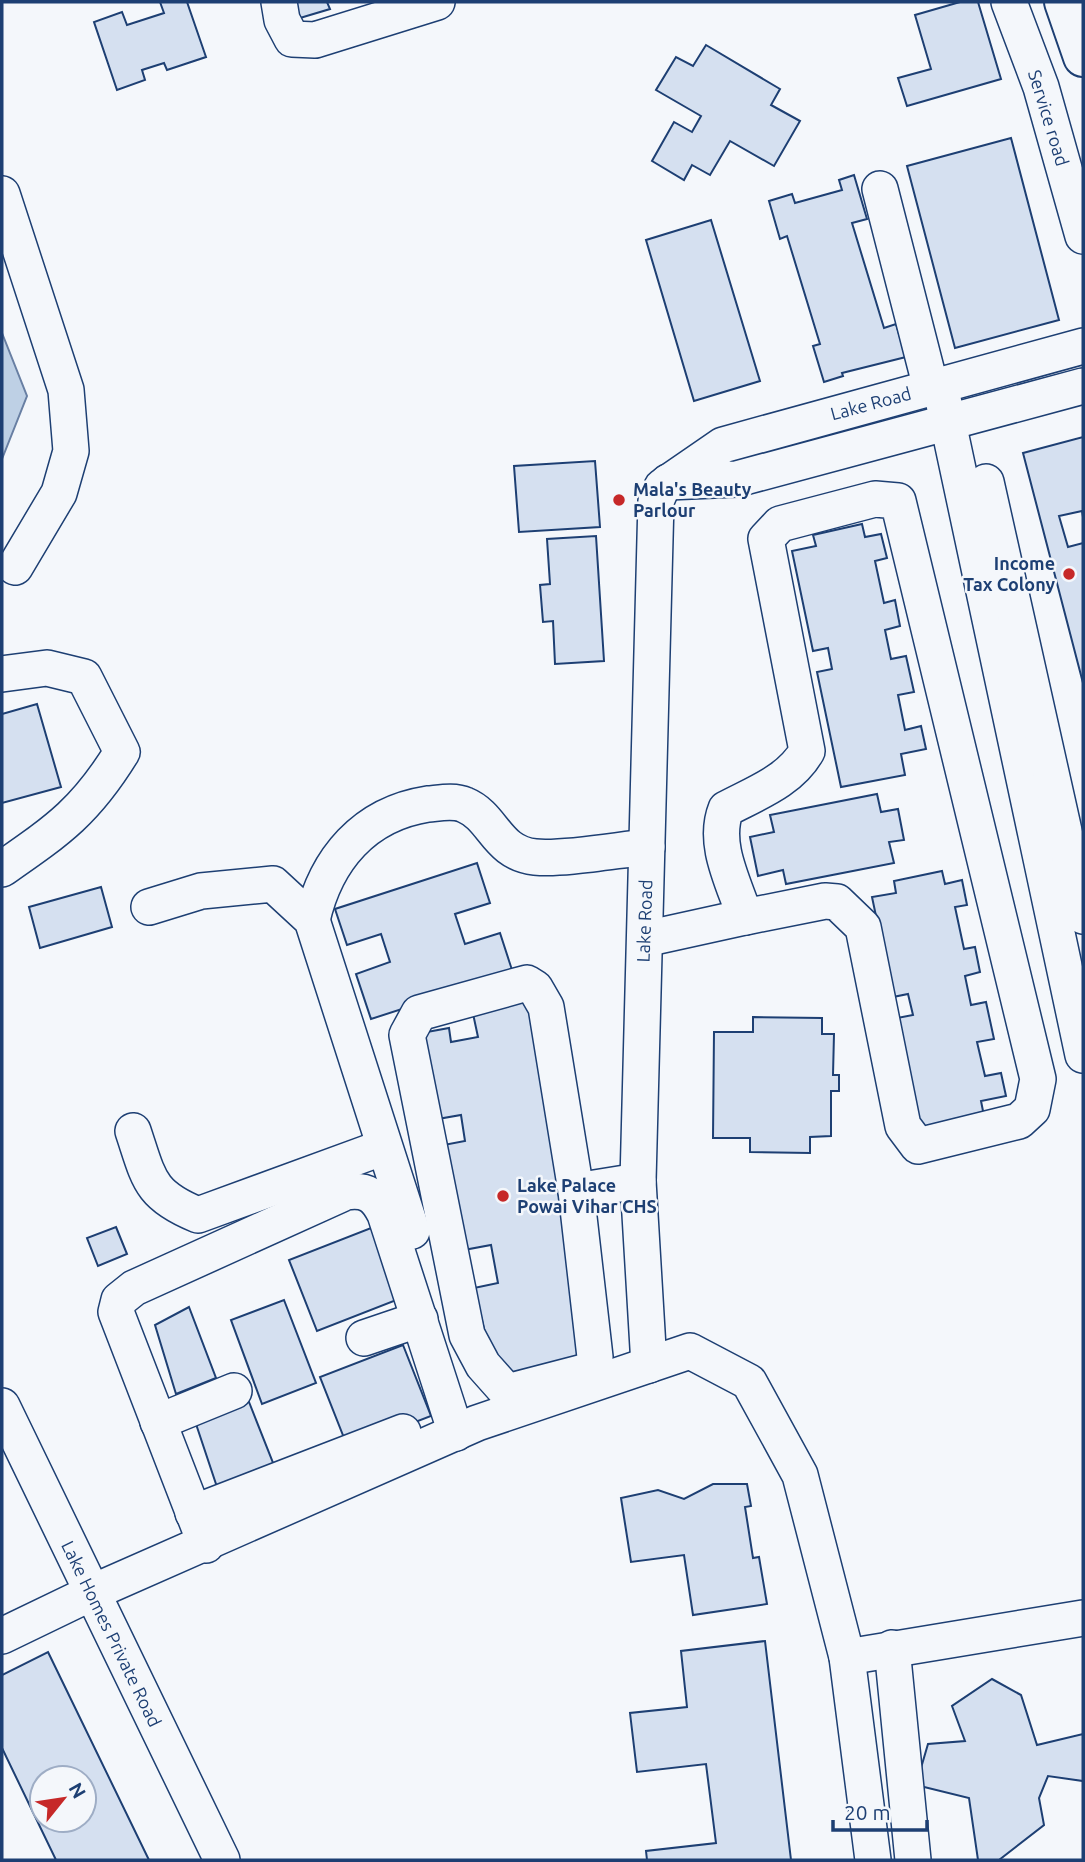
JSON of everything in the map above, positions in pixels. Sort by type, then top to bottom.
[{"type":"main road","points":[[1064,2],[1083,57]]},
{"type":"street","points":[[279,2],[282,20],[292,39],[315,40],[437,2]]},
{"type":"street","name":"Service road","points":[[1009,2],[1041,87],[1083,236]]},
{"type":"street","points":[[880,189],[945,384],[960,419],[1023,711],[1083,916]]},
{"type":"street","points":[[2,194],[66,390],[71,451],[59,493],[15,567]]},
{"type":"street","name":"Lake Road","points":[[649,1365],[638,1181],[656,501],[662,487],[723,445],[1083,346]]},
{"type":"street","points":[[668,482],[737,479],[1083,386]]},
{"type":"street","points":[[645,939],[825,901],[836,902],[863,927],[903,1126],[918,1146],[1019,1121],[1032,1109],[1038,1079],[898,501],[875,499],[780,524],[766,539],[807,751],[798,767],[782,779],[726,809],[720,824],[722,846],[745,917]]},
{"type":"street","points":[[2,674],[47,668],[84,677],[122,752],[99,789],[68,823],[2,869]]},
{"type":"street","points":[[1023,711],[1027,792],[1083,1055]]},
{"type":"street","points":[[972,804],[1027,792]]},
{"type":"street","points":[[312,920],[328,870],[344,851],[363,832],[390,813],[410,807],[453,802],[465,805],[480,815],[502,843],[517,853],[536,858],[647,847]]},
{"type":"street","points":[[149,907],[201,891],[272,884],[312,920],[384,1147],[460,1424]]},
{"type":"street","points":[[193,1513],[460,1424],[533,1395],[594,1368],[595,1337],[576,1191],[546,1007],[535,988],[527,984],[419,1013],[407,1035],[467,1335],[483,1365],[507,1392],[533,1395],[649,1365],[690,1351],[749,1382],[800,1475],[847,1657],[873,1860]]},
{"type":"street","points":[[132,1131],[151,1184],[169,1203],[198,1216],[384,1147]]},
{"type":"street","points":[[576,1191],[638,1181]]},
{"type":"street","points":[[206,1545],[116,1312],[124,1295],[346,1192],[360,1190],[377,1200],[398,1248],[420,1319],[460,1424]]},
{"type":"street","points":[[364,1338],[420,1319]]},
{"type":"street","points":[[158,1422],[234,1391]]},
{"type":"street","name":"Lake Homes Private Road","points":[[2,1406],[90,1593],[222,1860]]},
{"type":"street","points":[[2,1636],[90,1593],[206,1545],[460,1424]]},
{"type":"street","points":[[847,1657],[1083,1618]]},
{"type":"street","points":[[892,1648],[914,1860]]},
{"type":"water","points":[[2,333],[27,396],[2,459]]},
{"type":"building","points":[[160,2],[187,2],[206,57],[167,70],[164,63],[142,70],[145,80],[117,90],[94,22],[122,12],[127,25],[164,13]]},
{"type":"building","points":[[295,2],[327,2],[330,9],[300,18]]},
{"type":"building","points":[[960,2],[978,2],[1001,79],[907,106],[898,78],[931,69],[915,15]]},
{"type":"building","points":[[706,45],[780,89],[771,105],[800,121],[774,166],[730,141],[710,175],[692,165],[684,180],[652,161],[674,122],[692,132],[701,116],[656,90],[676,57],[693,66]]},
{"type":"building","points":[[1011,138],[1059,320],[955,348],[907,166]]},
{"type":"building","points":[[854,175],[867,219],[852,223],[884,328],[896,324],[906,357],[842,373],[843,376],[824,382],[813,346],[820,344],[787,236],[780,239],[769,201],[792,194],[795,203],[842,190],[839,180]]},
{"type":"building","points":[[711,220],[760,381],[694,401],[646,240]]},
{"type":"building","name":"Income Tax Colony","points":[[1083,437],[1083,517],[1082,511],[1059,516],[1068,547],[1083,543],[1083,683],[1023,453]]},
{"type":"building","points":[[595,461],[600,527],[519,532],[514,466]]},
{"type":"building","points":[[862,524],[865,537],[881,534],[887,558],[875,561],[884,603],[895,600],[900,626],[885,630],[891,659],[906,656],[914,692],[898,695],[905,730],[921,726],[926,749],[901,754],[905,775],[841,787],[817,672],[832,669],[828,648],[813,651],[792,551],[816,546],[813,535]]},
{"type":"building","points":[[596,536],[604,661],[555,664],[553,621],[543,622],[540,585],[550,584],[547,539]]},
{"type":"building","points":[[37,704],[61,787],[2,803],[2,714]]},
{"type":"building","points":[[877,794],[881,812],[898,809],[904,840],[889,842],[894,863],[786,884],[783,870],[758,876],[750,837],[774,832],[770,815]]},
{"type":"building","points":[[477,863],[490,903],[455,914],[465,944],[500,933],[513,973],[371,1019],[356,974],[390,962],[381,934],[347,945],[335,909]]},
{"type":"building","points":[[942,871],[945,884],[962,880],[967,905],[955,907],[964,949],[975,947],[980,972],[965,976],[971,1005],[986,1002],[994,1039],[977,1042],[985,1076],[1001,1073],[1006,1096],[981,1101],[985,1121],[921,1134],[897,1018],[913,1015],[908,994],[893,997],[872,897],[896,893],[894,881]]},
{"type":"building","points":[[101,887],[112,927],[40,948],[29,907]]},
{"type":"building","name":"Lake Palace Powai Vihar CHS","points":[[533,998],[591,1365],[497,1382],[474,1288],[498,1283],[491,1245],[453,1252],[433,1147],[465,1141],[461,1115],[432,1120],[416,1034],[449,1028],[451,1042],[478,1037],[472,1009]]},
{"type":"building","points":[[753,1017],[822,1018],[822,1034],[834,1034],[833,1075],[839,1075],[839,1091],[831,1091],[831,1136],[810,1137],[810,1153],[750,1152],[750,1138],[713,1138],[714,1032],[753,1032]]},
{"type":"building","points":[[116,1227],[127,1254],[98,1266],[87,1238]]},
{"type":"building","points":[[371,1228],[399,1299],[317,1331],[289,1260]]},
{"type":"building","points":[[284,1300],[316,1383],[262,1404],[231,1320]]},
{"type":"building","points":[[189,1307],[216,1378],[176,1394],[155,1325]]},
{"type":"building","points":[[403,1345],[431,1416],[348,1448],[320,1377]]},
{"type":"building","points":[[249,1402],[277,1473],[219,1493],[194,1418]]},
{"type":"building","points":[[713,1484],[747,1484],[751,1506],[745,1507],[753,1558],[759,1557],[767,1604],[693,1615],[684,1555],[631,1562],[621,1498],[658,1490],[684,1499]]},
{"type":"building","points":[[765,1641],[791,1860],[647,1860],[646,1851],[716,1843],[706,1764],[637,1772],[630,1713],[687,1707],[681,1651]]},
{"type":"building","points":[[48,1652],[149,1860],[56,1860],[43,1834],[98,1834],[98,1764],[28,1764],[28,1802],[2,1748],[2,1675]]},
{"type":"building","points":[[992,1679],[1021,1695],[1037,1745],[1083,1734],[1083,1781],[1048,1776],[1039,1798],[1044,1825],[999,1860],[978,1860],[969,1798],[916,1785],[928,1744],[965,1741],[952,1706]]},
{"type":"place","name":"Mala's Beauty Parlour","points":[[619,500]]},
{"type":"place","name":"Income Tax Colony","points":[[1069,574]]},
{"type":"place","name":"Lake Palace Powai Vihar CHS","points":[[503,1196]]}]
